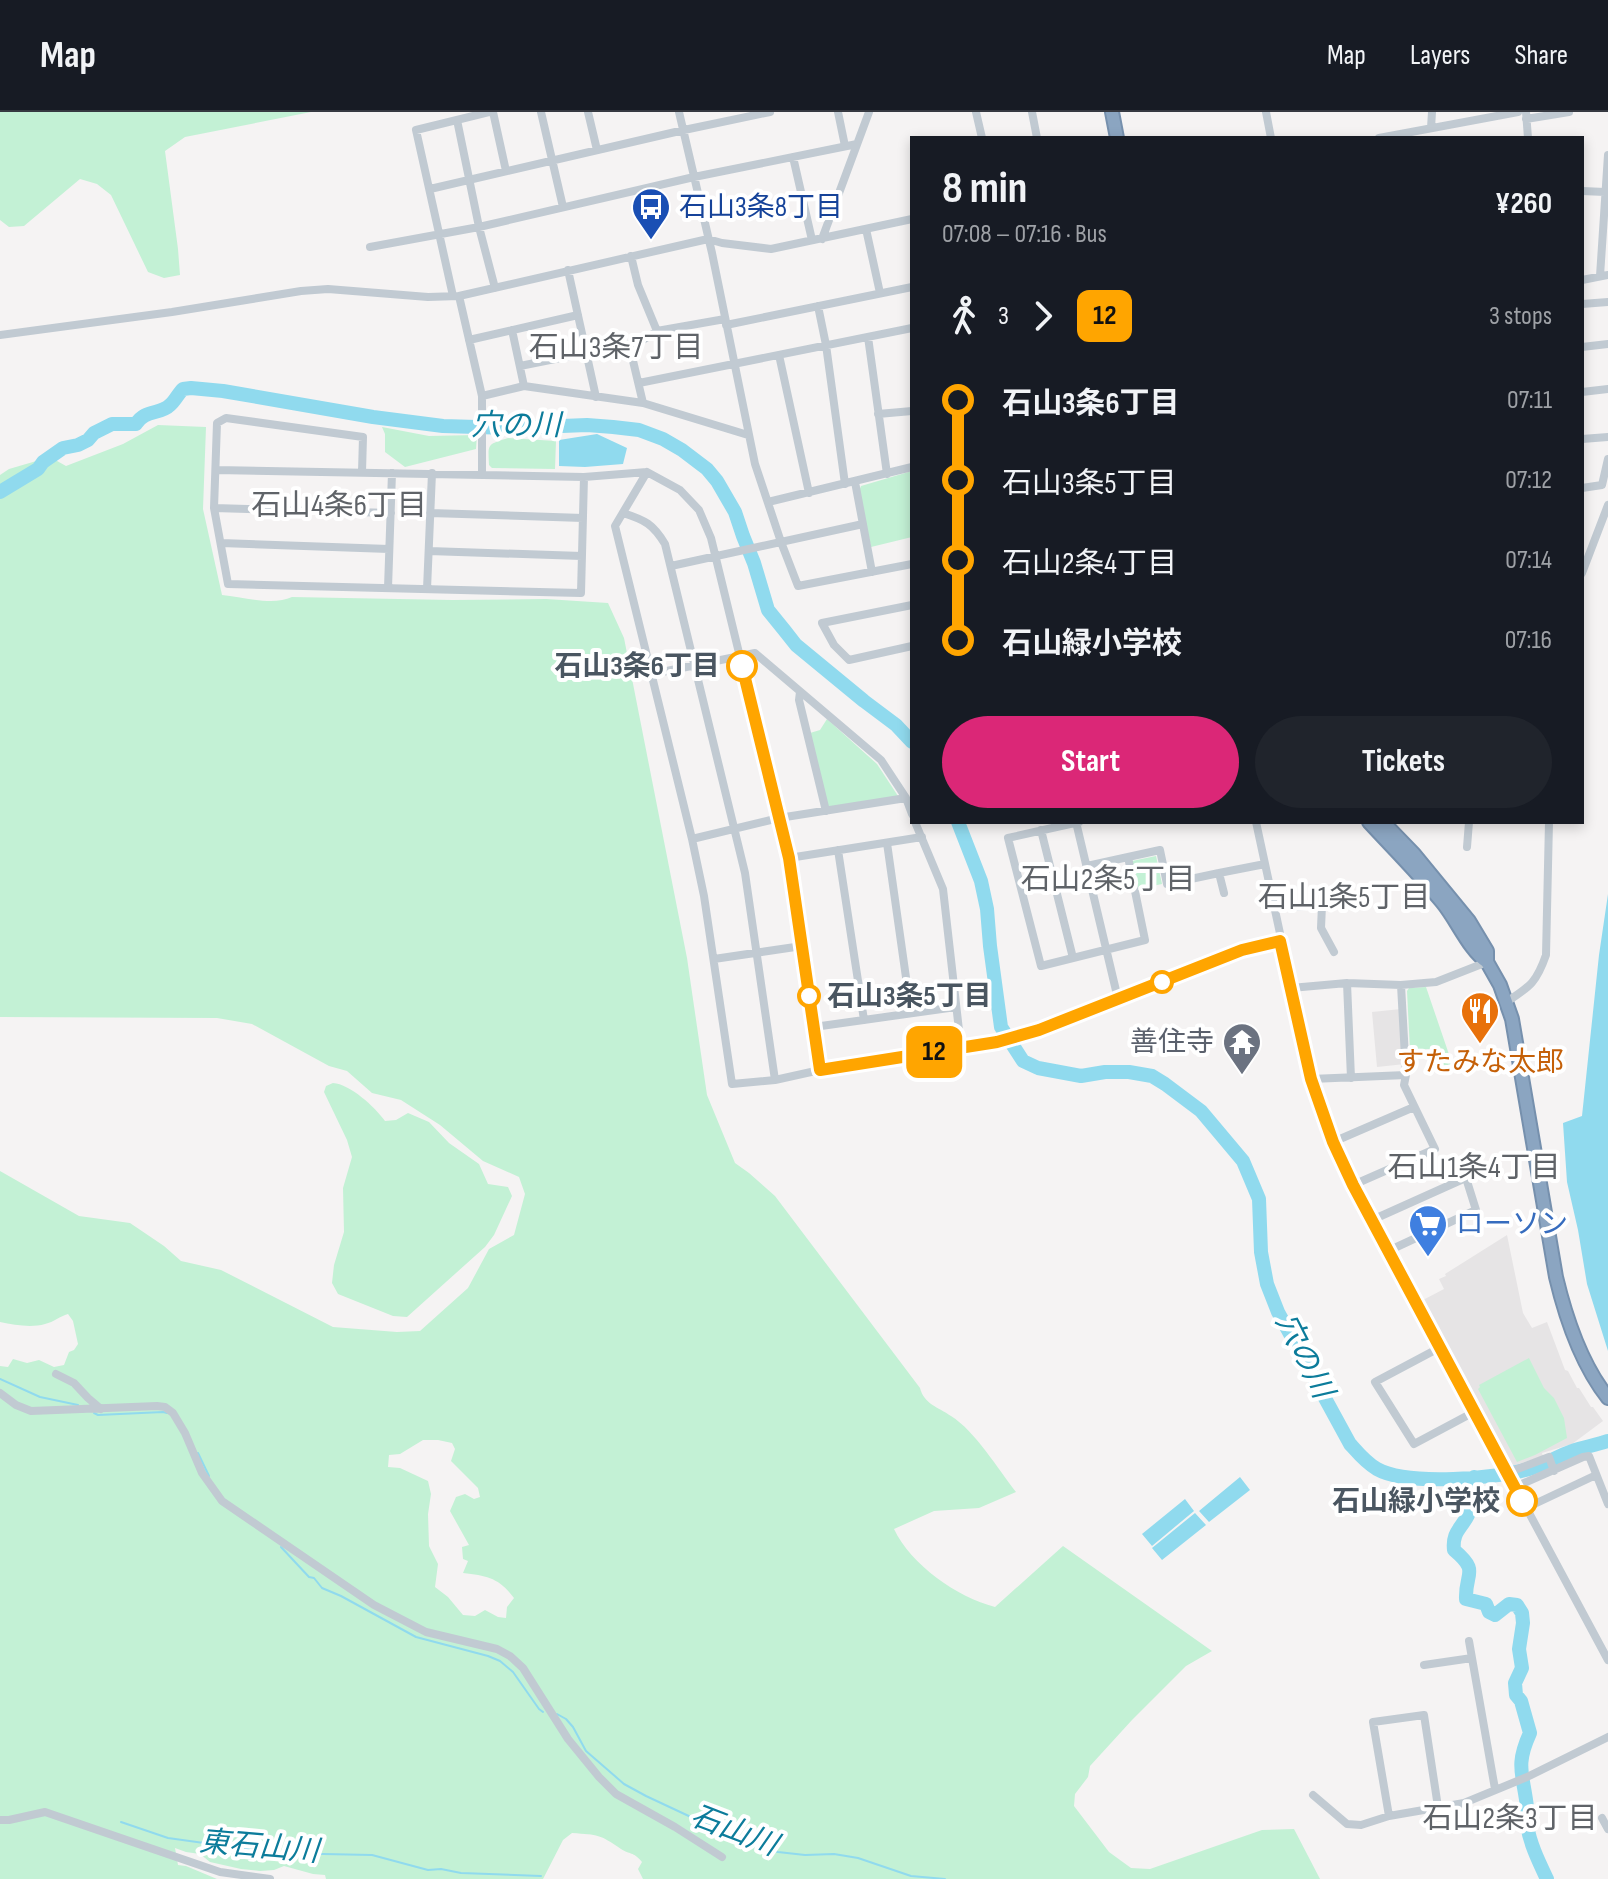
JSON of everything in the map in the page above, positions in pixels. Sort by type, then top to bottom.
[{"type":"highway","points":[[1112,112],[1117,136]]},
{"type":"highway","points":[[1371,824],[1442,901],[1500,985],[1512,1019],[1563,1305],[1579,1349],[1608,1398]]},
{"type":"highway","points":[[1385,824],[1469,921],[1487,951],[1487,962]]},
{"type":"street","points":[[482,475],[482,396],[439,235],[416,130],[491,112],[506,171]]},
{"type":"street","points":[[541,112],[563,207]]},
{"type":"street","points":[[588,112],[597,150]]},
{"type":"street","points":[[679,112],[748,435],[798,586],[910,564]]},
{"type":"street","points":[[430,189],[770,112]]},
{"type":"street","points":[[838,112],[845,146]]},
{"type":"street","points":[[817,239],[869,112]]},
{"type":"street","points":[[976,112],[982,136]]},
{"type":"street","points":[[1032,112],[1037,136]]},
{"type":"street","points":[[1266,112],[1271,136]]},
{"type":"street","points":[[1431,128],[1432,112]]},
{"type":"street","points":[[1413,135],[1431,128],[1518,112]]},
{"type":"street","points":[[1528,136],[1526,116],[1569,112]]},
{"type":"street","points":[[457,120],[495,288]]},
{"type":"street","points":[[1450,125],[1450,136]]},
{"type":"street","points":[[370,247],[479,227],[694,177],[857,144]]},
{"type":"street","points":[[1584,280],[1604,276],[1608,155]]},
{"type":"street","points":[[793,157],[817,239]]},
{"type":"street","points":[[1584,191],[1605,192]]},
{"type":"street","points":[[0,335],[301,291],[328,289],[428,297],[456,296],[708,239],[771,249],[910,219]]},
{"type":"street","points":[[866,229],[880,293]]},
{"type":"street","points":[[631,256],[638,285],[657,331]]},
{"type":"street","points":[[568,270],[596,397]]},
{"type":"street","points":[[520,366],[640,342],[657,331],[818,306],[910,287]]},
{"type":"street","points":[[1584,304],[1608,302]]},
{"type":"street","points":[[818,306],[850,483],[863,524],[872,572]]},
{"type":"street","points":[[469,340],[578,315]]},
{"type":"street","points":[[639,383],[910,328]]},
{"type":"street","points":[[512,330],[524,386]]},
{"type":"street","points":[[868,337],[887,474]]},
{"type":"street","points":[[629,344],[643,403]]},
{"type":"street","points":[[1584,347],[1608,344]]},
{"type":"street","points":[[779,355],[809,493]]},
{"type":"street","points":[[482,396],[524,386],[643,403],[748,435]]},
{"type":"street","points":[[1584,392],[1608,389]]},
{"type":"street","points":[[878,414],[910,411]]},
{"type":"street","points":[[362,472],[363,437],[226,418],[217,423],[214,508],[228,584],[581,593],[584,477]]},
{"type":"street","points":[[1584,439],[1608,437]]},
{"type":"street","points":[[1584,488],[1602,485],[1608,459]]},
{"type":"street","points":[[768,502],[910,468]]},
{"type":"street","points":[[216,470],[584,477],[647,472],[680,490],[699,510],[711,538],[789,858],[820,1070]]},
{"type":"street","points":[[647,472],[615,526],[704,896],[732,1084],[775,1080],[997,1042],[1039,1030],[1242,950],[1280,941]]},
{"type":"street","points":[[388,588],[392,473]]},
{"type":"street","points":[[427,589],[432,473]]},
{"type":"street","points":[[1584,567],[1608,505]]},
{"type":"street","points":[[214,508],[391,513]]},
{"type":"street","points":[[430,513],[583,518]]},
{"type":"street","points":[[623,513],[644,519],[654,527],[665,544],[671,566],[745,873],[775,1080]]},
{"type":"street","points":[[671,566],[863,524]]},
{"type":"street","points":[[221,543],[389,549]]},
{"type":"street","points":[[1584,544],[1591,548]]},
{"type":"street","points":[[429,551],[582,556]]},
{"type":"street","points":[[910,605],[822,623],[834,645],[849,660],[910,646]]},
{"type":"street","points":[[652,674],[755,653],[881,760],[910,809]]},
{"type":"street","points":[[800,692],[799,700],[826,811]]},
{"type":"street","points":[[692,839],[779,818],[906,798]]},
{"type":"street","points":[[916,824],[943,889],[961,1048]]},
{"type":"street","points":[[1068,824],[1008,838],[1041,966],[1145,940],[1128,857]]},
{"type":"street","points":[[1077,824],[1118,999]]},
{"type":"street","points":[[1256,824],[1311,1079],[1333,1142],[1439,1348],[1608,1660]]},
{"type":"street","points":[[1467,847],[1469,824]]},
{"type":"street","points":[[1505,1003],[1534,981],[1546,955],[1549,824]]},
{"type":"street","points":[[1041,830],[1073,958]]},
{"type":"street","points":[[789,858],[922,837]]},
{"type":"street","points":[[887,843],[911,1013]]},
{"type":"street","points":[[838,850],[864,1020]]},
{"type":"street","points":[[1087,866],[1160,850],[1167,884],[1265,864]]},
{"type":"street","points":[[1219,873],[1224,893]]},
{"type":"street","points":[[1274,908],[1322,905],[1321,928],[1334,952]]},
{"type":"street","points":[[714,959],[802,946]]},
{"type":"street","points":[[1291,988],[1347,983],[1401,985],[1436,982],[1487,962]]},
{"type":"street","points":[[1347,983],[1351,1078]]},
{"type":"street","points":[[1353,1185],[1435,1149],[1404,1085],[1401,985]]},
{"type":"street","points":[[814,1027],[956,1007]]},
{"type":"street","points":[[1311,1079],[1406,1075]]},
{"type":"street","points":[[1333,1142],[1414,1107]]},
{"type":"street","points":[[1372,1220],[1490,1167]]},
{"type":"street","points":[[1388,1251],[1476,1210],[1466,1178]]},
{"type":"street","points":[[1439,1348],[1375,1382],[1414,1444],[1474,1412]]},
{"type":"street","points":[[56,1374],[74,1383],[97,1409]]},
{"type":"street","points":[[0,1393],[31,1411],[165,1407],[173,1413],[202,1473],[222,1501],[374,1605],[426,1632],[497,1649],[510,1656],[523,1668],[568,1739],[616,1794],[722,1857]]},
{"type":"street","points":[[1514,1485],[1589,1456],[1608,1504]]},
{"type":"street","points":[[1506,1470],[1549,1457],[1554,1471]]},
{"type":"street","points":[[1526,1508],[1596,1475]]},
{"type":"street","points":[[1469,1641],[1495,1789]]},
{"type":"street","points":[[1424,1665],[1472,1658]]},
{"type":"street","points":[[1389,1816],[1373,1722],[1424,1715],[1438,1807]]},
{"type":"street","points":[[1313,1795],[1347,1824],[1361,1825],[1389,1816],[1464,1803],[1527,1777],[1608,1737]]},
{"type":"street","points":[[0,1820],[45,1812],[220,1872],[270,1879]]},
{"type":"street","points":[[1602,1818],[1608,1829]]},
{"type":"shaded area","points":[[1401,1009],[1405,1064],[1377,1067],[1372,1012]]},
{"type":"shaded area","points":[[1507,1235],[1523,1313],[1532,1328],[1547,1322],[1565,1370],[1603,1421],[1572,1444],[1513,1466],[1423,1300],[1444,1289],[1439,1279],[1445,1274]]},
{"type":"green space","points":[[0,112],[311,112],[185,137],[165,151],[180,275],[164,278],[148,272],[111,195],[97,184],[80,179],[24,226],[9,227],[0,220]]},
{"type":"green space","points":[[158,425],[206,427],[203,509],[222,595],[267,601],[292,597],[546,599],[608,603],[624,638],[687,958],[707,1095],[735,1163],[775,1196],[925,1398],[969,1431],[1016,1492],[979,1508],[934,1511],[894,1529],[912,1555],[937,1578],[966,1596],[995,1607],[1063,1546],[1212,1651],[1186,1666],[1132,1720],[1090,1766],[1088,1777],[1075,1794],[1074,1806],[1109,1852],[1131,1868],[1150,1869],[1262,1830],[1294,1829],[1320,1879],[643,1879],[638,1869],[642,1862],[636,1856],[598,1836],[572,1833],[563,1840],[543,1879],[326,1879],[325,1875],[284,1866],[260,1871],[241,1869],[210,1862],[200,1854],[175,1848],[178,1865],[217,1879],[0,1879],[0,1366],[8,1367],[13,1359],[27,1363],[39,1360],[54,1367],[64,1365],[69,1352],[78,1344],[73,1321],[68,1314],[40,1325],[0,1322],[0,1171],[79,1216],[130,1223],[181,1261],[221,1270],[333,1327],[397,1332],[420,1331],[468,1288],[489,1249],[514,1235],[525,1194],[519,1177],[483,1161],[440,1125],[401,1100],[372,1093],[347,1071],[329,1066],[252,1024],[217,1018],[0,1017],[0,475],[9,469],[50,457],[66,466],[123,444]],"holes":[[[423,1440],[452,1443],[455,1449],[451,1461],[478,1488],[480,1497],[474,1499],[465,1494],[456,1497],[450,1511],[469,1545],[462,1547],[463,1559],[468,1561],[463,1573],[492,1579],[509,1591],[514,1598],[507,1607],[506,1618],[485,1610],[475,1616],[463,1615],[435,1587],[438,1564],[429,1546],[431,1494],[428,1481],[400,1468],[388,1467],[389,1455],[400,1454]]]},
{"type":"green space","points":[[382,427],[429,436],[477,435],[476,449],[405,467],[385,452]]},
{"type":"green space","points":[[508,438],[556,441],[555,469],[492,468],[489,465],[490,446]]},
{"type":"green space","points":[[910,472],[910,537],[871,547],[859,491],[861,486]]},
{"type":"green space","points":[[827,719],[877,764],[898,796],[827,805],[810,733],[820,730]]},
{"type":"green space","points":[[1156,856],[1162,884],[1138,889],[1132,861]]},
{"type":"green space","points":[[1426,987],[1455,1072],[1432,1070],[1430,1049],[1410,1050],[1407,991],[1409,988]]},
{"type":"green space","points":[[333,1083],[347,1087],[362,1097],[385,1121],[396,1120],[408,1113],[429,1122],[449,1143],[479,1164],[488,1184],[508,1187],[512,1196],[485,1247],[407,1317],[393,1316],[338,1294],[332,1283],[344,1232],[343,1188],[352,1157],[324,1092],[326,1086]]},
{"type":"green space","points":[[1529,1358],[1564,1418],[1567,1438],[1517,1462],[1478,1389],[1479,1385]]},
{"type":"water","points":[[597,434],[627,448],[623,464],[559,466],[559,440]]},
{"type":"water","points":[[1608,894],[1608,1351],[1587,1284],[1567,1182],[1563,1123],[1582,1116]]},
{"type":"water","points":[[1240,1477],[1250,1490],[1209,1522],[1199,1511]]},
{"type":"water","points":[[1185,1499],[1194,1511],[1152,1546],[1142,1534]]},
{"type":"water","points":[[1195,1513],[1206,1525],[1162,1560],[1152,1548]]},
{"type":"waterway","name":"穴の川","points":[[0,492],[38,469],[63,448],[78,445],[112,424],[136,424],[144,416],[166,408],[183,389],[191,388],[443,426],[512,428],[587,425],[639,430],[663,439],[707,469],[735,512],[768,610],[796,645],[896,725],[910,740]]},
{"type":"waterway","name":"穴の川","points":[[959,824],[981,881],[987,909],[1001,1027],[1023,1061],[1038,1068],[1081,1076],[1105,1072],[1152,1076],[1201,1111],[1243,1161],[1259,1199],[1261,1252],[1267,1284],[1278,1312],[1350,1444],[1366,1461],[1377,1469],[1409,1478],[1476,1478],[1532,1468],[1572,1451],[1608,1441]]},
{"type":"waterway","name":"石山川","points":[[0,1379],[40,1397],[78,1405]]},
{"type":"waterway","name":"石山川","points":[[94,1413],[167,1413]]},
{"type":"waterway","name":"石山川","points":[[198,1453],[209,1476]]},
{"type":"waterway","name":"穴の川","points":[[1474,1477],[1470,1510],[1456,1535],[1454,1550],[1469,1568],[1466,1599],[1486,1604],[1489,1612],[1495,1615],[1509,1604],[1517,1605],[1522,1613],[1519,1649],[1522,1668],[1515,1683],[1516,1695],[1521,1701],[1530,1733],[1521,1770],[1528,1832],[1547,1879]]},
{"type":"waterway","name":"石山川","points":[[281,1547],[322,1588],[416,1637],[500,1661],[513,1672],[543,1712]]},
{"type":"waterway","name":"石山川","points":[[557,1714],[573,1727],[586,1751],[624,1784],[740,1840],[778,1852],[834,1854],[858,1858],[911,1876],[945,1879]]},
{"type":"waterway","name":"東石山川","points":[[121,1822],[168,1838],[275,1853],[372,1855],[428,1870],[541,1876]]},
{"type":"bus line","name":"12","points":[[742,666],[789,858],[820,1070],[997,1042],[1039,1030],[1242,950],[1280,941],[1311,1077],[1333,1142],[1522,1501]]},
{"type":"place","name":"石山3条8丁目","points":[[651,241]]},
{"type":"place","name":"石山3条6丁目","points":[[742,666]]},
{"type":"place","name":"石山3条5丁目","points":[[809,996]]},
{"type":"place","name":"すたみな太郎","points":[[1480,1045]]},
{"type":"place","name":"善住寺","points":[[1242,1076]]},
{"type":"place","name":"ローソン","points":[[1428,1258]]},
{"type":"place","name":"石山緑小学校","points":[[1522,1501]]},
{"type":"district","name":"石山3条7丁目","points":[[616,348]]},
{"type":"district","name":"石山4条6丁目","points":[[339,506]]},
{"type":"district","name":"石山2条5丁目","points":[[1108,880]]},
{"type":"district","name":"石山1条5丁目","points":[[1344,898]]},
{"type":"district","name":"石山1条4丁目","points":[[1474,1168]]},
{"type":"district","name":"石山2条3丁目","points":[[1510,1819]]}]
